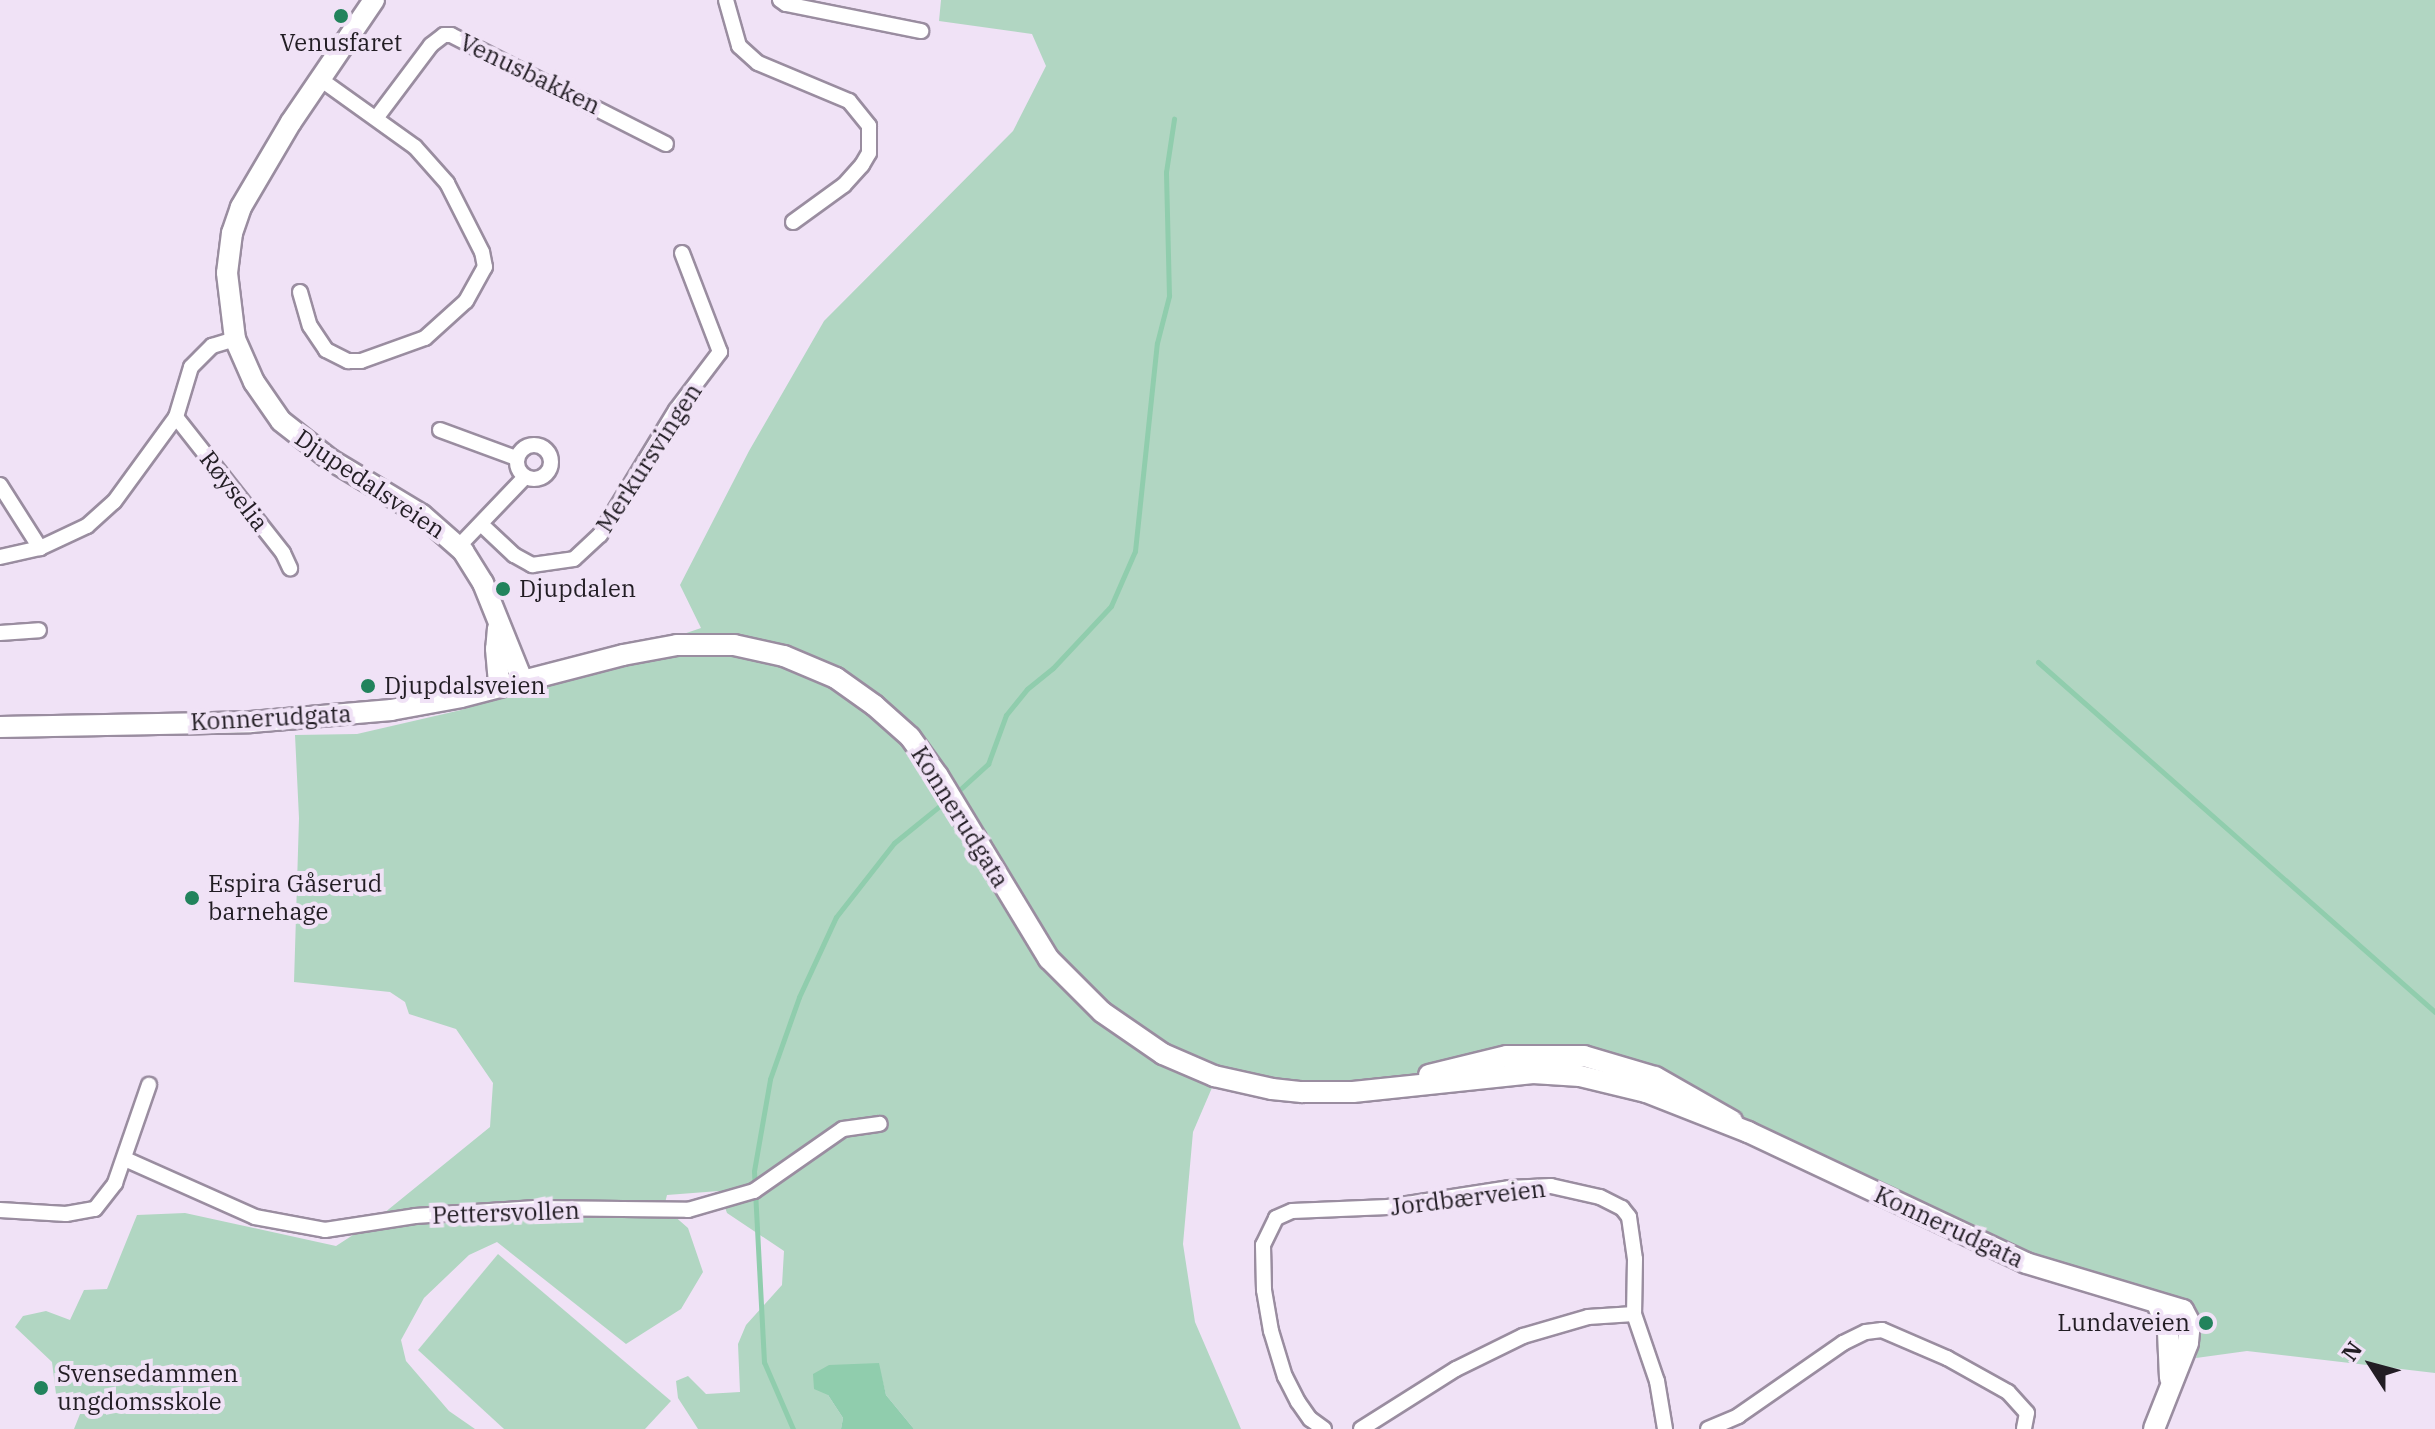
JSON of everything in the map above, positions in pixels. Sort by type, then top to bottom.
[{"type":"main road","name":"Djupedalsveien","points":[[374,0],[260,172],[235,222],[229,249],[227,289],[235,339],[254,382],[281,421],[331,460],[422,515],[459,546],[483,583],[498,628],[523,682]]},
{"type":"main road","name":"Djupedalsveien","points":[[498,628],[499,687]]},
{"type":"main road","name":"Konnerudgata","points":[[0,727],[331,717],[438,702],[623,655],[677,645],[710,643],[762,649],[807,664],[855,690],[910,737],[938,776],[1049,959],[1081,995],[1122,1028],[1187,1065],[1214,1076],[1272,1089],[1327,1093],[1533,1073],[1580,1076],[1646,1092],[1748,1132],[2026,1263],[2157,1303],[2168,1332],[2170,1382],[2154,1429]]},
{"type":"street","points":[[726,0],[739,46],[758,63],[849,101],[861,111],[869,126],[869,153],[862,165],[844,185],[793,222]]},
{"type":"street","points":[[780,0],[786,4],[921,31]]},
{"type":"street","name":"Venusbakken","points":[[377,117],[431,45],[444,35],[451,35],[666,144]]},
{"type":"street","points":[[300,292],[310,326],[319,342],[332,355],[348,361],[361,361],[425,338],[466,301],[485,267],[482,252],[447,183],[415,147],[320,79]]},
{"type":"street","name":"Merkursvingen","points":[[482,525],[514,555],[532,565],[574,559],[600,535],[676,410],[720,352],[682,253]]},
{"type":"street","points":[[0,557],[40,548],[87,526],[114,502],[176,417],[191,367],[212,346],[235,339]]},
{"type":"street","name":"Røyselia","points":[[176,417],[283,553],[290,568]]},
{"type":"street","points":[[440,430],[516,458],[525,477]]},
{"type":"street","points":[[459,546],[525,477],[542,477],[551,463],[550,454],[544,447],[527,445],[516,458]]},
{"type":"street","points":[[0,485],[40,548]]},
{"type":"street","points":[[0,633],[39,630]]},
{"type":"street","points":[[0,1210],[89,1212],[110,1194],[149,1085]]},
{"type":"street","name":"Pettersvollen","points":[[125,1159],[255,1217],[325,1230],[415,1216],[535,1208],[688,1210],[754,1191],[843,1129],[880,1124]]},
{"type":"street","name":"Jordbærveien","points":[[1324,1429],[1310,1419],[1285,1377],[1271,1331],[1264,1290],[1263,1245],[1268,1230],[1276,1218],[1292,1211],[1388,1207],[1509,1188],[1551,1186],[1579,1191],[1622,1208],[1629,1217],[1635,1259],[1634,1314]]},
{"type":"street","points":[[1361,1429],[1498,1346],[1588,1317],[1634,1314],[1657,1381],[1665,1429]]},
{"type":"street","points":[[1708,1429],[1738,1416],[1843,1343],[1866,1332],[1882,1330],[1947,1358],[2008,1392],[2027,1413],[2024,1429]]},
{"type":"shaded area","points":[[941,0],[2435,0],[2435,1373],[2247,1351],[2196,1358],[2205,1316],[2071,1280],[1628,1075],[1570,1064],[1389,1087],[1214,1083],[1193,1132],[1183,1244],[1195,1322],[1241,1429],[914,1429],[886,1395],[878,1363],[828,1395],[843,1418],[841,1429],[698,1429],[678,1398],[676,1381],[688,1376],[706,1394],[740,1392],[738,1344],[746,1325],[782,1285],[784,1251],[727,1213],[719,1191],[667,1195],[664,1207],[688,1228],[703,1272],[681,1309],[626,1344],[497,1242],[469,1255],[424,1298],[401,1340],[406,1361],[449,1411],[475,1429],[74,1429],[80,1414],[56,1394],[52,1362],[15,1327],[23,1316],[46,1311],[70,1320],[84,1290],[107,1289],[137,1215],[185,1213],[336,1246],[373,1222],[490,1127],[493,1083],[456,1029],[409,1014],[405,1002],[390,992],[294,982],[299,818],[295,735],[357,734],[461,710],[701,628],[680,585],[749,451],[824,321],[1013,131],[1046,66],[1032,34],[939,21]]},
{"type":"shaded area","points":[[498,1254],[671,1401],[645,1429],[504,1429],[418,1350]]},
{"type":"shaded area","points":[[879,1363],[886,1395],[914,1429],[841,1429],[843,1418],[828,1395],[814,1389],[813,1374],[829,1365]]},
{"type":"waterway","points":[[955,794],[988,764],[1006,715],[1027,689],[1053,668],[1111,606],[1135,551],[1157,343],[1169,296],[1166,172],[1174,119]]},
{"type":"waterway","points":[[2038,662],[2435,1012]]},
{"type":"waterway","points":[[793,1429],[764,1362],[754,1171],[770,1079],[799,997],[836,917],[894,843],[947,800]]},
{"type":"place","name":"Venusfaret","points":[[341,16]]},
{"type":"place","name":"Djupdalen","points":[[503,589]]},
{"type":"place","name":"Djupdalsveien","points":[[368,686]]},
{"type":"place","name":"Espira Gåserud barnehage","points":[[192,898]]},
{"type":"place","name":"Lundaveien","points":[[2206,1323]]},
{"type":"place","name":"Svensedammen ungdomsskole","points":[[41,1388]]}]
